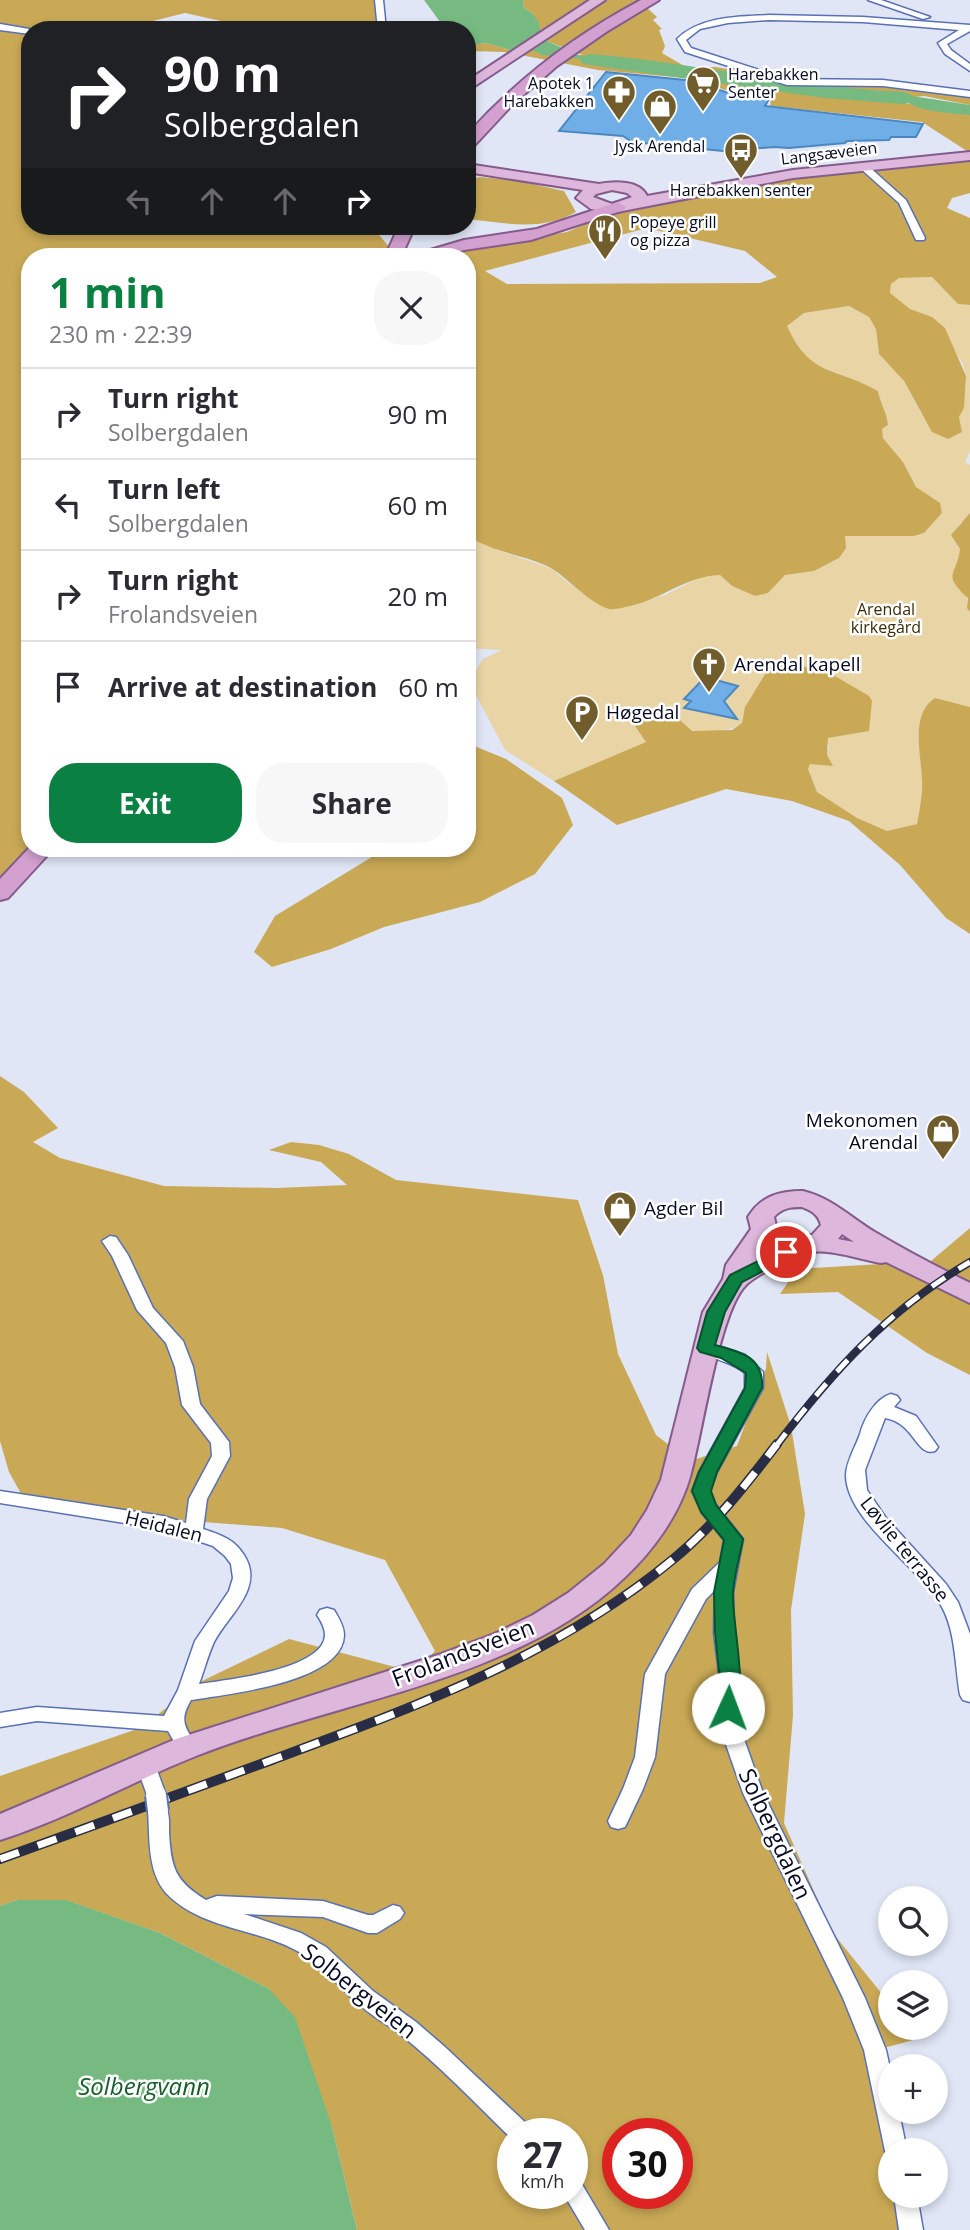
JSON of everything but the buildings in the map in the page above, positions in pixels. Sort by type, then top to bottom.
[{"type":"highway","points":[[476,124],[626,0]]},
{"type":"highway","points":[[576,42],[652,0]]},
{"type":"highway","points":[[476,135],[543,67]]},
{"type":"highway","points":[[576,222],[587,211],[590,196]]},
{"type":"highway","points":[[454,248],[543,231],[618,207]]},
{"type":"highway","points":[[476,229],[497,233],[543,231]]},
{"type":"highway","points":[[0,868],[21,845]]},
{"type":"highway","points":[[0,893],[34,857]]},
{"type":"main road","points":[[567,20],[594,0]]},
{"type":"main road","points":[[476,80],[599,0]]},
{"type":"main road","points":[[0,27],[21,30]]},
{"type":"main road","name":"Langsæveien","points":[[637,197],[693,193],[793,174],[970,156]]},
{"type":"main road","points":[[476,171],[552,184],[618,207],[637,197]]},
{"type":"main road","points":[[590,196],[619,187],[637,197]]},
{"type":"main road","points":[[899,1258],[780,1241],[764,1229],[761,1223],[764,1212],[783,1200],[803,1199],[814,1202],[832,1217],[899,1258],[970,1294]]},
{"type":"main road","points":[[809,1244],[831,1232],[834,1225],[832,1217]]},
{"type":"main road","name":"Frolandsveien","points":[[0,1828],[146,1764],[181,1735],[471,1655],[544,1623],[578,1601],[614,1571],[641,1542],[660,1513],[675,1480],[716,1312],[736,1279],[739,1265],[764,1229]]},
{"type":"main road","name":"Frolandsveien","points":[[736,1279],[768,1260],[809,1244]]},
{"type":"street","points":[[379,0],[381,21]]},
{"type":"street","points":[[872,0],[947,21],[965,29]]},
{"type":"street","points":[[965,29],[773,13],[740,15],[702,23],[684,33],[682,43],[688,50],[716,61],[787,82],[883,83],[970,94]]},
{"type":"street","points":[[965,29],[942,43],[948,52],[970,68]]},
{"type":"street","points":[[863,166],[903,202],[920,238]]},
{"type":"street","points":[[110,1241],[120,1255],[146,1310],[174,1340],[184,1367],[191,1405],[220,1442],[221,1456],[198,1499],[194,1531]]},
{"type":"street","name":"Solbergdalen","points":[[706,1348],[727,1354],[749,1366],[754,1372],[754,1388],[708,1472],[701,1491],[708,1508],[734,1539],[724,1592],[724,1633],[730,1681],[728,1708],[734,1739],[753,1793],[853,1998],[875,2050],[893,2138]]},
{"type":"street","name":"Løvlie terrasse","points":[[929,1447],[908,1417],[885,1405],[868,1428],[854,1472],[860,1494],[904,1553],[929,1574],[963,1625],[970,1695]]},
{"type":"street","name":"Heidalen","points":[[0,1497],[100,1511],[194,1531],[220,1541],[232,1551],[240,1564],[242,1578],[237,1592],[205,1641],[187,1691],[174,1712],[181,1735]]},
{"type":"street","points":[[618,1821],[645,1760],[650,1688],[655,1674],[699,1594],[729,1565]]},
{"type":"street","points":[[187,1691],[191,1693],[281,1676],[310,1666],[326,1655],[334,1642],[335,1632],[327,1615]]},
{"type":"street","name":"Frolandsveien","points":[[0,1720],[37,1714],[181,1735]]},
{"type":"street","name":"Solbergveien","points":[[146,1764],[157,1803],[162,1856],[170,1882],[184,1897],[310,1947],[373,2004],[406,2026],[505,2118]]},
{"type":"street","points":[[197,1904],[323,1909],[368,1924],[377,1924],[393,1913]]},
{"type":"street","points":[[907,2208],[911,2230]]},
{"type":"street","points":[[584,2209],[597,2230]]},
{"type":"green space","name":"Arendal kirkegård","points":[[932,277],[958,304],[970,305],[970,451],[965,462],[970,465],[970,513],[968,518],[959,524],[955,542],[960,549],[967,608],[970,612],[970,707],[935,698],[926,706],[921,716],[919,741],[922,791],[917,824],[887,831],[857,818],[817,792],[808,769],[809,764],[826,755],[829,748],[827,738],[868,731],[847,684],[828,672],[790,663],[758,687],[744,712],[742,723],[732,728],[719,731],[689,730],[632,720],[646,742],[554,781],[505,750],[476,695],[476,670],[483,659],[502,650],[476,649],[476,540],[550,568],[609,609],[665,595],[703,576],[720,575],[732,586],[755,596],[768,593],[785,575],[814,571],[839,558],[844,536],[914,536],[924,533],[942,513],[940,504],[916,487],[903,462],[883,438],[882,429],[888,425],[878,391],[815,363],[805,355],[787,326],[804,313],[849,306],[869,317],[876,328],[879,354],[904,381],[921,413],[962,432],[959,417],[964,408],[966,376],[963,364],[932,317],[910,309],[890,294],[891,284],[899,278]]},
{"type":"shaded area","points":[[0,0],[381,0],[378,21],[221,21],[185,13],[153,21],[21,21],[21,235],[379,235],[390,248],[21,248],[21,857],[24,857],[0,889]]},
{"type":"shaded area","points":[[523,0],[647,0],[646,7],[657,17],[653,20],[662,29],[659,30],[665,46],[662,53],[686,67],[715,67],[817,83],[882,83],[941,93],[970,90],[970,105],[924,96],[903,98],[905,103],[970,115],[970,153],[922,122],[770,106],[771,99],[760,94],[725,90],[696,79],[598,70],[505,52],[476,51],[476,45],[486,43],[511,50],[533,50],[542,55],[583,55],[549,42],[539,34],[538,22],[524,8]]},
{"type":"shaded area","points":[[970,157],[970,193],[952,198],[947,208],[970,218],[970,305],[958,304],[932,277],[899,278],[891,284],[890,293],[910,309],[932,317],[945,328],[966,376],[964,408],[959,417],[962,432],[948,439],[932,432],[904,381],[879,354],[876,329],[869,317],[849,306],[804,313],[787,326],[805,355],[815,363],[878,391],[888,425],[882,429],[883,438],[903,462],[916,487],[940,503],[942,513],[924,533],[914,536],[845,536],[846,548],[839,558],[814,571],[785,575],[768,593],[755,596],[732,586],[720,575],[708,576],[685,583],[642,603],[611,609],[593,601],[547,566],[476,541],[476,248],[472,248],[567,232],[606,215],[650,201],[817,175]],"holes":[[[647,228],[745,251],[777,277],[760,283],[507,284],[485,271]]]},
{"type":"shaded area","points":[[476,178],[514,180],[564,191],[576,212],[550,222],[536,224],[476,220]]},
{"type":"shaded area","points":[[970,513],[970,612],[967,608],[968,598],[953,579],[960,549],[951,535]]},
{"type":"shaded area","points":[[789,663],[828,672],[869,696],[872,701],[869,731],[828,738],[827,755],[833,766],[810,764],[808,769],[817,792],[857,818],[887,831],[917,824],[922,791],[919,728],[926,706],[935,698],[970,707],[970,934],[946,918],[900,865],[849,821],[792,801],[726,789],[617,825],[554,781],[646,742],[631,720],[673,714],[692,731],[732,730],[742,723],[745,707],[767,671]]},
{"type":"shaded area","points":[[476,747],[506,759],[562,798],[573,825],[535,874],[480,902],[384,927],[331,949],[272,967],[254,952],[275,916],[372,857],[476,857]]},
{"type":"shaded area","points":[[0,1076],[24,1092],[58,1128],[33,1142],[60,1158],[164,1186],[277,1188],[347,1185],[321,1162],[269,1150],[291,1142],[319,1145],[349,1154],[396,1180],[578,1200],[603,1275],[618,1354],[656,1435],[690,1461],[737,1446],[766,1368],[767,1352],[791,1426],[805,1514],[791,1610],[793,1715],[784,1823],[832,1932],[878,1989],[878,2040],[913,2040],[873,2051],[878,2086],[878,2124],[883,2124],[885,2138],[878,2138],[878,2208],[896,2208],[900,2230],[357,2230],[332,2127],[269,1989],[160,1933],[65,1900],[17,1900],[0,1906],[0,1776],[140,1728],[200,1682],[289,1639],[414,1672],[435,1651],[385,1560],[282,1528],[151,1518],[24,1499],[9,1472],[0,1441]]},
{"type":"shaded area","points":[[970,1228],[970,1375],[927,1353],[838,1292],[780,1294],[797,1269],[931,1261]]},
{"type":"water","points":[[424,0],[523,0],[524,8],[534,15],[538,22],[540,34],[549,42],[590,60],[542,55],[532,50],[511,50],[486,43],[476,45],[476,21],[439,21]]},
{"type":"water","points":[[912,96],[970,105],[970,115],[923,109],[902,97]]},
{"type":"water","name":"Solbergvann","points":[[17,1900],[66,1900],[160,1933],[269,1989],[295,2017],[332,2127],[357,2230],[0,2230],[0,1906]]},
{"type":"waterway","points":[[590,60],[668,68],[825,92],[903,98]]},
{"type":"railway","points":[[776,1446],[819,1392],[864,1344],[913,1300],[970,1262]]},
{"type":"railway","points":[[0,1859],[374,1721],[478,1678],[529,1653],[626,1595],[671,1561],[714,1521],[777,1444]]},
{"type":"place","name":"Harebakken Senter","points":[[703,113]]},
{"type":"place","name":"Apotek 1 Harebakken","points":[[619,122]]},
{"type":"place","name":"Jysk Arendal","points":[[660,136]]},
{"type":"place","name":"Harebakken senter","points":[[741,180]]},
{"type":"place","name":"Popeye grill og pizza","points":[[605,261]]},
{"type":"place","name":"Arendal kapell","points":[[709,694]]},
{"type":"place","name":"Høgedal","points":[[582,742]]},
{"type":"place","name":"Mekonomen Arendal","points":[[943,1161]]},
{"type":"place","name":"Agder Bil","points":[[620,1238]]},
{"type":"route","points":[[728,1708],[730,1681],[724,1633],[724,1592],[734,1539],[708,1508],[701,1491],[708,1472],[754,1388],[754,1372],[749,1366],[727,1354],[706,1348],[716,1312],[736,1279],[786,1252]]}]
